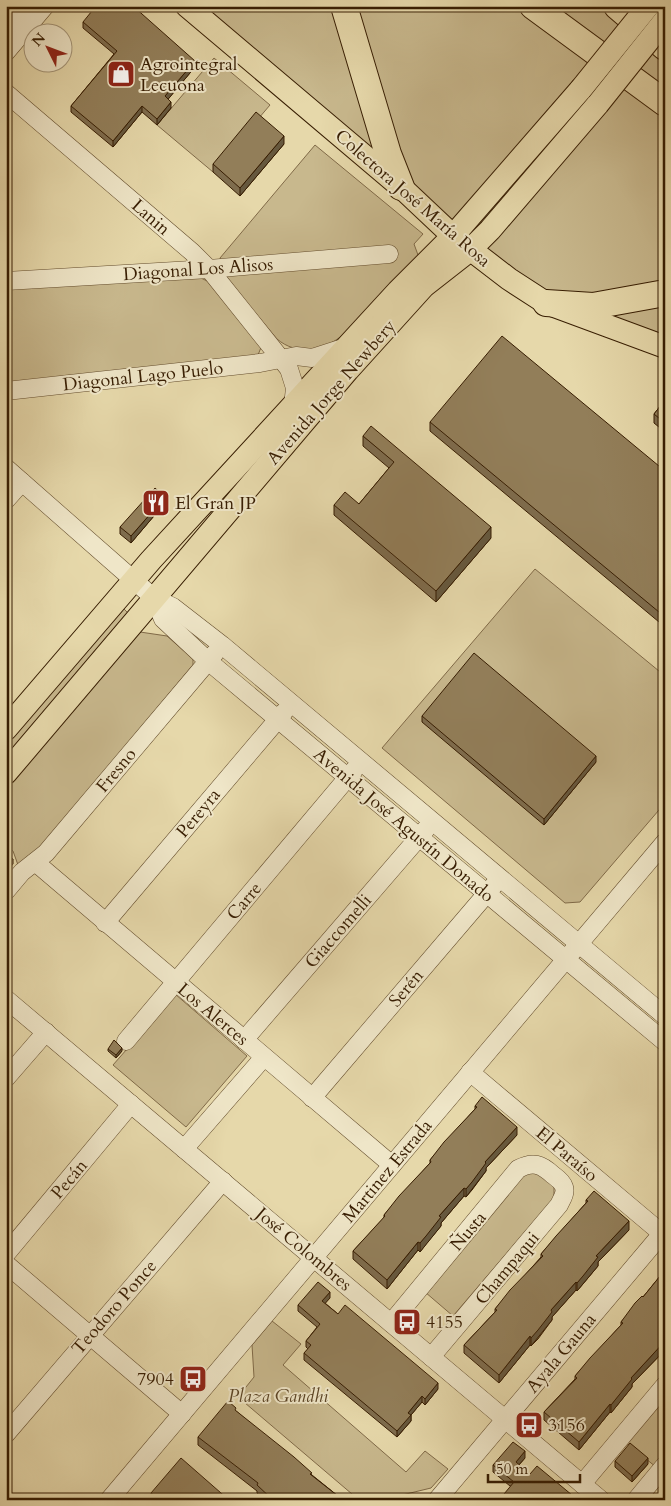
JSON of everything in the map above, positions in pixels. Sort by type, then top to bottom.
[{"type":"highway","points":[[344,6],[400,188]]},
{"type":"highway","points":[[533,6],[665,103]]},
{"type":"highway","points":[[617,6],[665,47]]},
{"type":"highway","points":[[546,303],[593,306],[665,293]]},
{"type":"main road","name":"Colectora José María Rosa","points":[[187,6],[462,243],[509,279],[546,303],[665,347]]},
{"type":"main road","name":"Avenida Jorge Newbery","points":[[590,96],[648,6]]},
{"type":"main road","name":"Avenida Jorge Newbery","points":[[6,773],[380,335],[590,96],[665,20]]},
{"type":"main road","name":"Avenida Jorge Newbery","points":[[6,729],[133,580],[348,346],[462,243]]},
{"type":"street","points":[[6,26],[24,6]]},
{"type":"street","points":[[6,52],[45,6]]},
{"type":"street","name":"Lanin","points":[[6,93],[192,252],[209,269],[280,357]]},
{"type":"street","name":"Diagonal Los Alisos","points":[[6,281],[209,269],[389,254]]},
{"type":"street","name":"Diagonal Lago Puelo","points":[[6,391],[260,363],[280,357],[312,358],[348,346]]},
{"type":"street","points":[[280,357],[293,379],[295,388],[293,406]]},
{"type":"street","name":"Avenida José Agustín Donado","points":[[6,468],[154,598],[173,607],[222,645],[665,1016]]},
{"type":"street","points":[[6,500],[22,482]]},
{"type":"street","name":"Avenida José Agustín Donado","points":[[154,598],[163,618],[208,661],[665,1042]]},
{"type":"street","name":"Fresno","points":[[6,891],[22,872],[46,853],[222,645]]},
{"type":"street","name":"Pereyra","points":[[105,923],[291,703]]},
{"type":"street","name":"Carre","points":[[126,1041],[361,762]]},
{"type":"street","name":"Giaccomelli","points":[[244,1040],[432,821]]},
{"type":"street","name":"Martinez Estrada","points":[[109,1500],[665,842]]},
{"type":"street","name":"Los Alerces","points":[[35,862],[392,1165]]},
{"type":"street","name":"Serén","points":[[312,1098],[500,878]]},
{"type":"street","name":"José Colombres","points":[[6,999],[601,1500]]},
{"type":"street","points":[[6,1078],[46,1032]]},
{"type":"street","points":[[184,1149],[264,1057]]},
{"type":"street","name":"El Paraíso","points":[[470,1072],[664,1233]]},
{"type":"street","name":"Pecán","points":[[6,1254],[131,1104]]},
{"type":"street","name":"Ñusta","points":[[391,1323],[518,1169],[534,1164],[542,1165],[554,1175]]},
{"type":"street","name":"Champaqui","points":[[432,1357],[559,1205],[564,1196],[564,1188],[562,1182],[554,1175]]},
{"type":"street","name":"Teodoro Ponce","points":[[6,1434],[223,1181]]},
{"type":"street","name":"Ayala Gauna","points":[[437,1500],[664,1233]]},
{"type":"street","points":[[6,1264],[182,1414]]},
{"type":"street","points":[[582,1484],[665,1385]]},
{"type":"street","points":[[636,1500],[665,1465]]},
{"type":"green space","points":[[187,6],[665,6],[665,347],[546,303]]},
{"type":"green space","points":[[214,58],[270,105],[213,172],[157,125]]},
{"type":"green space","points":[[315,145],[423,234],[414,244],[418,255],[343,335],[319,348],[301,349],[293,348],[277,339],[227,279],[220,258]]},
{"type":"green space","points":[[195,275],[215,285],[262,345],[258,355],[6,384],[6,289]]},
{"type":"green space","points":[[535,569],[665,676],[665,803],[580,902],[565,903],[382,748]]},
{"type":"green space","points":[[121,606],[130,615],[6,760],[6,742]]},
{"type":"green space","points":[[140,632],[167,636],[193,659],[193,665],[38,850],[18,865],[13,851],[6,845],[6,790]]},
{"type":"green space","points":[[175,994],[247,1056],[186,1127],[113,1065]]},
{"type":"green space","points":[[531,1171],[554,1183],[554,1198],[453,1316],[425,1292],[524,1175]]},
{"type":"green space","name":"Plaza Gandhi","points":[[272,1321],[301,1344],[283,1365],[406,1472],[425,1451],[448,1469],[431,1488],[402,1495],[396,1500],[359,1500],[238,1397],[254,1377],[252,1345]]},
{"type":"green space","points":[[665,1394],[665,1456],[656,1467],[625,1442]]},
{"type":"building","points":[[96,6],[133,6],[195,61],[165,96],[171,102],[157,119],[142,106],[113,141],[71,106],[117,51],[83,22]]},
{"type":"building","points":[[256,112],[284,136],[240,188],[213,164]]},
{"type":"building","points":[[502,336],[665,471],[665,617],[430,422]]},
{"type":"building","points":[[665,400],[665,423],[654,414]]},
{"type":"building","points":[[371,426],[491,527],[436,591],[334,505],[345,492],[359,504],[394,462],[363,436]]},
{"type":"building","points":[[155,488],[165,497],[131,536],[120,527]]},
{"type":"building","points":[[474,653],[596,756],[544,819],[422,716]]},
{"type":"building","points":[[6,853],[13,859],[6,867]]},
{"type":"building","points":[[114,1040],[122,1048],[116,1055],[108,1049]]},
{"type":"building","points":[[482,1097],[517,1127],[485,1162],[466,1189],[464,1188],[439,1216],[441,1217],[426,1236],[420,1243],[418,1242],[387,1280],[353,1251],[385,1216],[399,1196],[431,1162],[430,1160],[444,1142],[477,1107],[475,1106]]},
{"type":"building","points":[[594,1191],[629,1221],[596,1256],[598,1257],[583,1276],[551,1310],[552,1312],[538,1330],[531,1338],[530,1336],[499,1375],[464,1345],[497,1310],[495,1309],[510,1290],[543,1256],[541,1254],[588,1201],[586,1200]]},
{"type":"building","points":[[665,1270],[665,1341],[631,1378],[611,1405],[579,1442],[544,1412],[577,1378],[575,1376],[623,1323],[621,1322],[635,1303],[643,1297]]},
{"type":"building","points":[[318,1282],[330,1292],[322,1301],[338,1314],[345,1305],[438,1383],[425,1399],[422,1396],[408,1413],[411,1415],[397,1431],[304,1353],[311,1345],[306,1341],[320,1324],[298,1305]]},
{"type":"building","points":[[228,1401],[236,1408],[235,1410],[294,1457],[312,1473],[310,1474],[343,1500],[273,1500],[257,1485],[258,1483],[198,1437]]},
{"type":"building","points":[[513,1442],[525,1451],[516,1462],[530,1474],[537,1466],[578,1500],[499,1500],[514,1482],[493,1465]]},
{"type":"building","points":[[630,1443],[648,1458],[632,1476],[615,1461]]},
{"type":"building","points":[[181,1458],[229,1500],[160,1500],[151,1493]]},
{"type":"place","name":"Agrointegral Lecuona","points":[[121,74]]},
{"type":"place","name":"El Gran JP","points":[[156,503]]},
{"type":"place","name":"4155","points":[[407,1322]]},
{"type":"place","name":"7904","points":[[193,1379]]},
{"type":"place","name":"3156","points":[[529,1425]]}]
